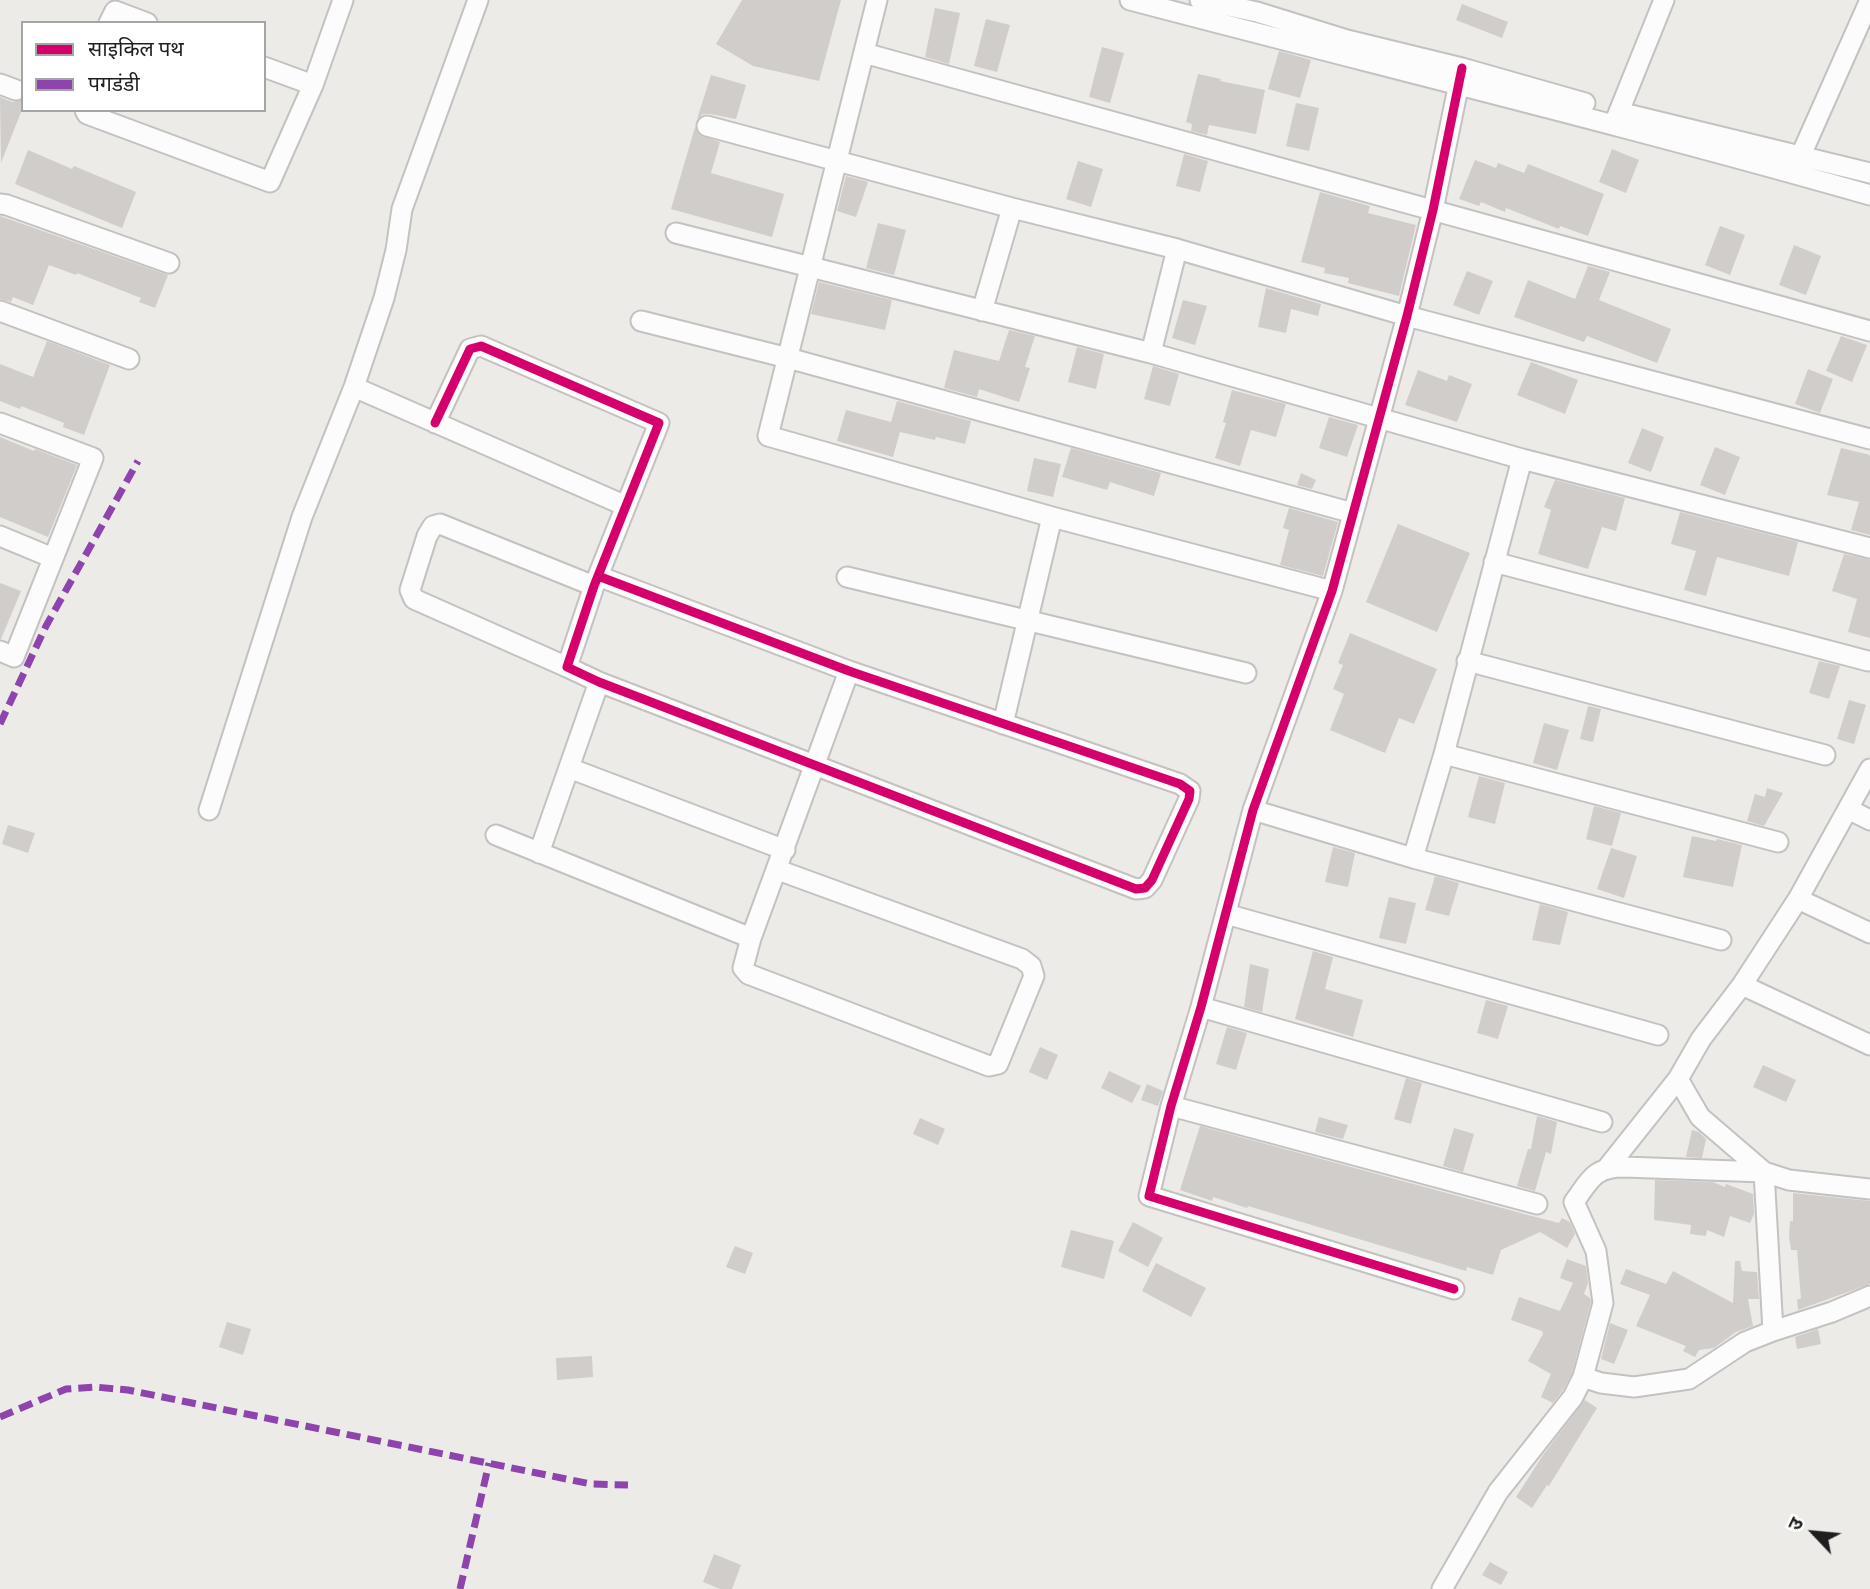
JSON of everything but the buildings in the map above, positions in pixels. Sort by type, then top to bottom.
[{"type":"street","points":[[86,112],[270,182],[313,85],[343,0]]},
{"type":"street","points":[[209,810],[302,517],[354,387],[384,298],[396,250],[402,209],[478,0]]},
{"type":"street","points":[[877,0],[768,436],[1052,517],[1332,591]]},
{"type":"street","points":[[1130,0],[1259,6],[1347,40],[1459,75],[1617,118],[1870,195]]},
{"type":"street","points":[[1617,118],[1664,0]]},
{"type":"street","points":[[1801,155],[1870,0]]},
{"type":"street","points":[[1204,5],[1249,31],[1459,75]]},
{"type":"street","points":[[1249,31],[1259,6]]},
{"type":"street","points":[[114,11],[142,21]]},
{"type":"street","points":[[864,53],[1870,331]]},
{"type":"street","points":[[266,68],[313,85]]},
{"type":"street","points":[[1454,1289],[1149,1196],[1171,1106],[1201,1007],[1253,810],[1332,591],[1433,210],[1459,75]]},
{"type":"street","points":[[1617,118],[1801,155],[1870,173]]},
{"type":"street","points":[[706,126],[1177,249],[1406,316],[1870,439]]},
{"type":"street","points":[[0,204],[169,263]]},
{"type":"street","points":[[982,311],[1012,208]]},
{"type":"street","points":[[676,233],[1151,353],[1378,420],[1870,548]]},
{"type":"street","points":[[1151,353],[1177,249]]},
{"type":"street","points":[[0,312],[129,359]]},
{"type":"street","points":[[641,320],[1353,513]]},
{"type":"street","points":[[435,423],[470,349],[481,346],[659,423],[596,581],[567,667]]},
{"type":"street","points":[[354,387],[626,506]]},
{"type":"street","points":[[0,423],[93,458],[14,657],[0,651]]},
{"type":"street","points":[[1413,858],[1444,754],[1522,459]]},
{"type":"street","points":[[1003,724],[1052,517]]},
{"type":"street","points":[[440,524],[849,671],[1180,784],[1190,791],[1189,799],[1152,880],[1145,888],[1136,889],[599,682],[567,667],[414,599],[410,590],[427,536],[433,526],[440,524]]},
{"type":"street","points":[[0,536],[53,558]]},
{"type":"street","points":[[1494,562],[1868,661]]},
{"type":"street","points":[[847,577],[1246,673]]},
{"type":"street","points":[[1467,661],[1825,755]]},
{"type":"street","points":[[778,870],[1022,959],[1031,966],[1034,976],[998,1064],[989,1066],[748,974],[743,968],[751,938],[849,671]]},
{"type":"street","points":[[539,853],[599,682]]},
{"type":"street","points":[[1444,754],[1778,842]]},
{"type":"street","points":[[569,768],[785,850]]},
{"type":"street","points":[[1442,1589],[1498,1492],[1573,1397],[1583,1377],[1603,1303],[1596,1251],[1574,1202],[1592,1177],[1608,1167],[1678,1079],[1701,1039],[1742,985],[1798,899],[1870,769]]},
{"type":"street","points":[[1848,809],[1870,820]]},
{"type":"street","points":[[1253,810],[1413,858],[1721,940]]},
{"type":"street","points":[[496,835],[751,938]]},
{"type":"street","points":[[1798,899],[1870,933]]},
{"type":"street","points":[[1226,914],[1658,1035]]},
{"type":"street","points":[[1742,985],[1870,1045]]},
{"type":"street","points":[[1201,1007],[1602,1122]]},
{"type":"street","points":[[1678,1079],[1700,1117],[1764,1172],[1773,1331]]},
{"type":"street","points":[[1171,1106],[1537,1204]]},
{"type":"street","points":[[1608,1167],[1764,1172],[1789,1180],[1870,1189]]},
{"type":"street","points":[[1583,1377],[1601,1384],[1634,1387],[1689,1379],[1745,1342],[1870,1296]]},
{"type":"marked path","points":[[0,724],[46,626],[138,461]]},
{"type":"marked path","points":[[0,1417],[66,1389],[95,1387],[128,1390],[591,1484],[628,1485]]},
{"type":"marked path","points":[[460,1589],[489,1463]]},
{"type":"cycle path","points":[[1454,1289],[1149,1196],[1171,1106],[1201,1007],[1253,810],[1332,591],[1407,316],[1433,210],[1462,68]]},
{"type":"cycle path","points":[[435,423],[470,349],[481,346],[659,423],[594,586],[567,667],[599,682],[1136,889],[1145,888],[1152,880],[1189,799],[1190,791],[1180,784],[849,671],[598,576]]}]
